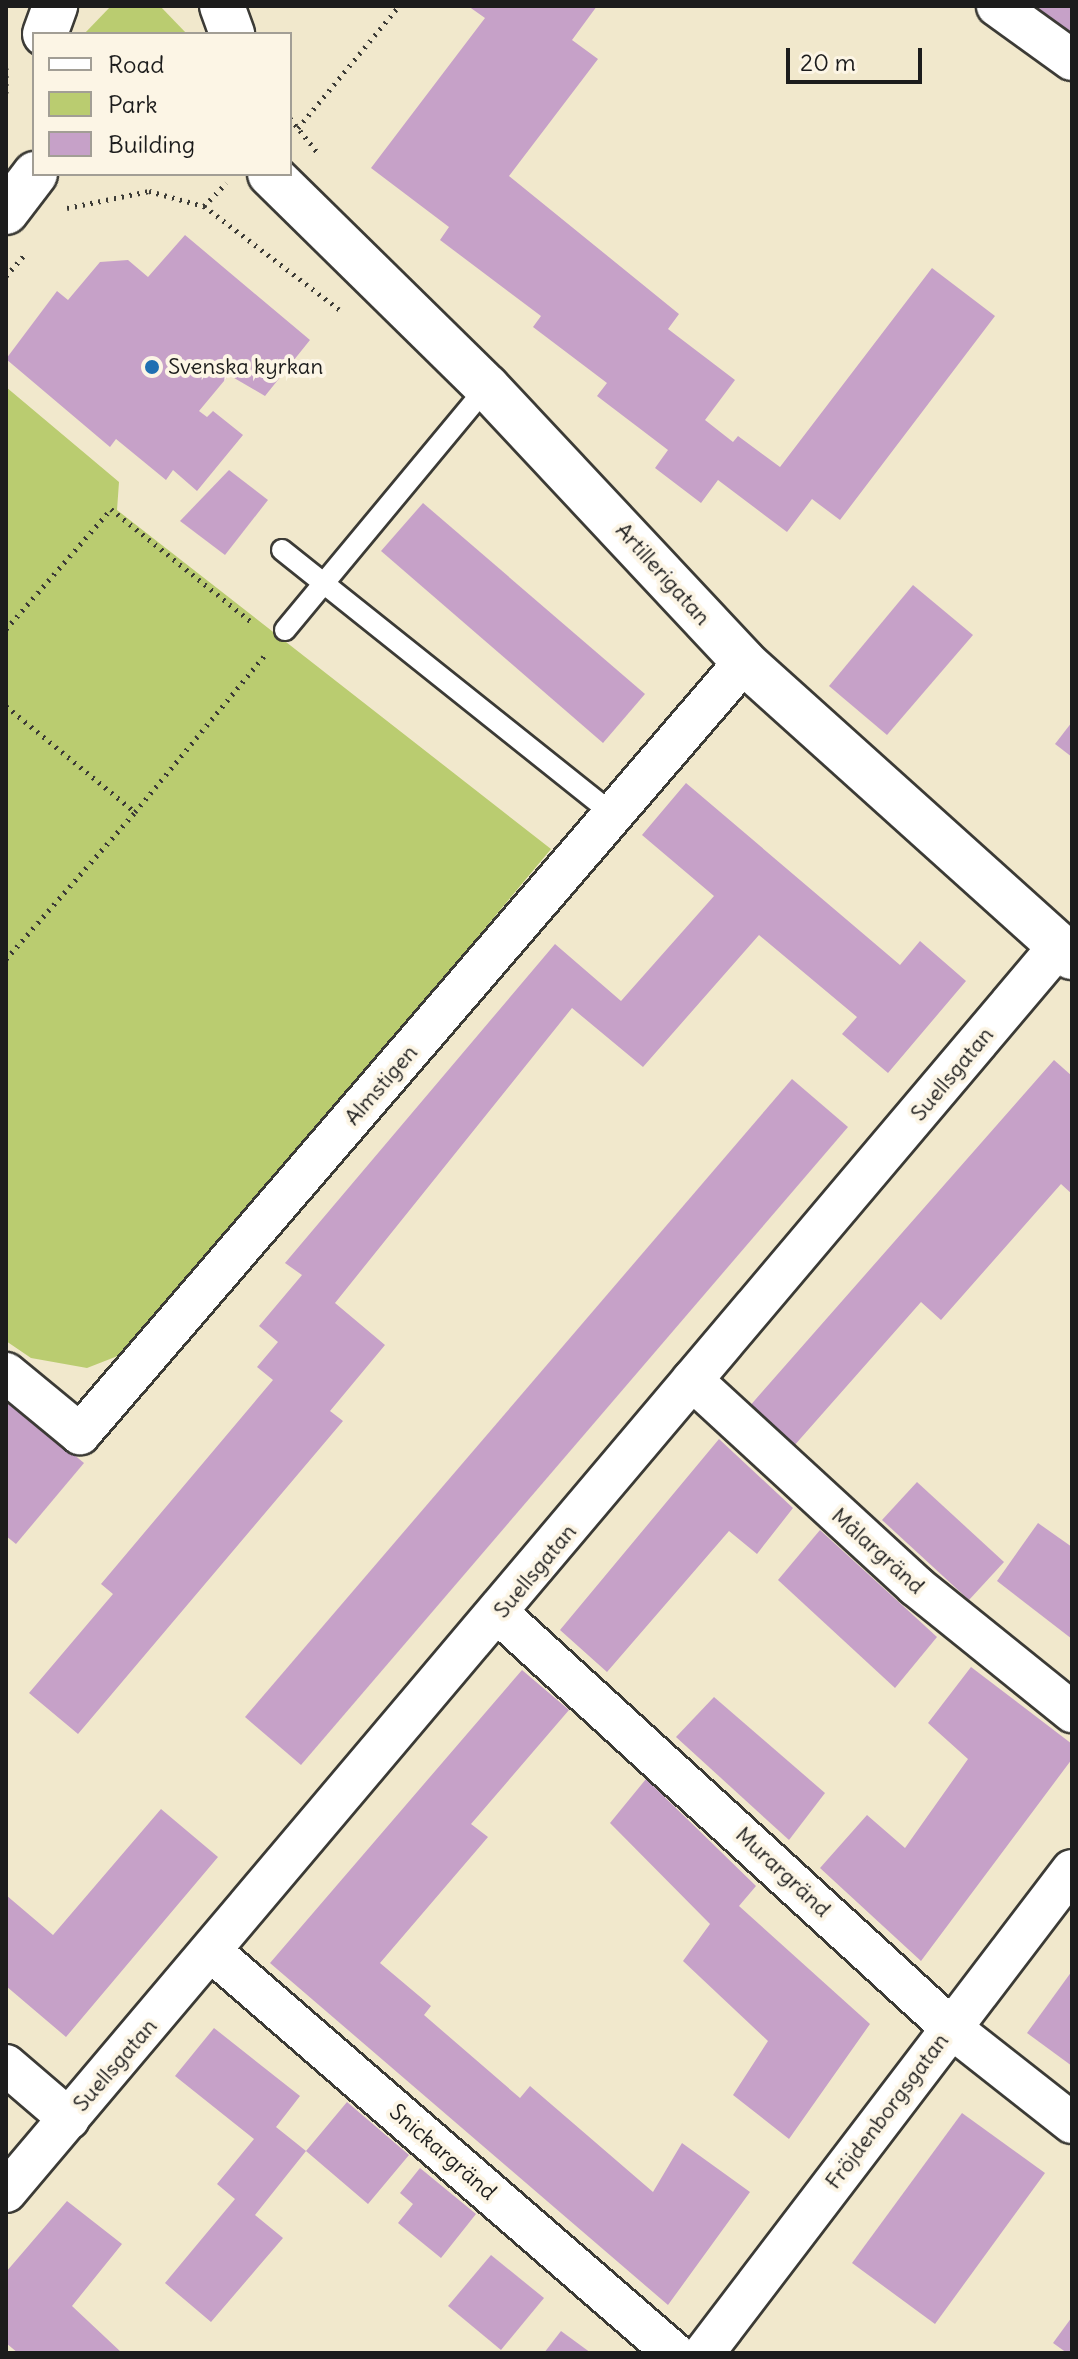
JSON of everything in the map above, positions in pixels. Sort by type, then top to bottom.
[{"type":"street","points":[[46,32],[55,6]]},
{"type":"street","points":[[222,6],[231,32]]},
{"type":"street","points":[[997,6],[1072,60]]},
{"type":"street","points":[[20,227],[34,176]]},
{"type":"street","name":"Artillerigatan","points":[[272,176],[487,387],[744,662],[1066,951]]},
{"type":"street","name":"Almstigen","points":[[6,1373],[80,1434],[744,662]]},
{"type":"street","name":"Suellsgatan","points":[[6,2192],[499,1614],[692,1380],[1066,951]]},
{"type":"street","name":"Målargränd","points":[[692,1380],[916,1586],[1072,1712]]},
{"type":"street","name":"Murargränd","points":[[499,1614],[950,2027],[1072,2123]]},
{"type":"street","name":"Fröjdenborgsgatan","points":[[704,2353],[1072,1870]]},
{"type":"street","name":"Snickargränd","points":[[212,1952],[674,2353]]},
{"type":"street","points":[[6,2065],[69,2119]]},
{"type":"lane","points":[[281,636],[487,387]]},
{"type":"lane","points":[[282,550],[613,814]]},
{"type":"path","points":[[298,128],[399,6]]},
{"type":"path","points":[[6,68],[6,93]]},
{"type":"path","points":[[54,221],[83,203],[149,191],[204,206],[233,176]]},
{"type":"path","points":[[6,276],[20,227]]},
{"type":"path","points":[[6,629],[111,509],[264,633]]},
{"type":"path","points":[[6,959],[135,812],[281,636]]},
{"type":"path","points":[[6,706],[135,812]]},
{"type":"green space","points":[[111,6],[160,6],[185,32],[86,32]]},
{"type":"green space","points":[[6,387],[119,482],[117,510],[551,849],[133,1350],[87,1368],[31,1358],[6,1341]]},
{"type":"building","points":[[468,6],[597,6],[572,40],[598,59],[509,176],[679,314],[668,329],[735,380],[705,420],[733,442],[738,436],[780,467],[932,268],[995,316],[840,520],[812,499],[787,532],[718,480],[701,503],[655,468],[668,450],[597,396],[607,383],[533,327],[541,316],[440,240],[449,227],[371,168],[485,18]]},
{"type":"building","points":[[1032,6],[1072,6],[1072,38]]},
{"type":"building","name":"Svenska kyrkan","points":[[185,235],[310,340],[265,396],[229,375],[199,411],[207,417],[213,411],[243,435],[197,491],[173,470],[166,480],[116,439],[110,447],[6,359],[57,291],[68,300],[100,262],[128,260],[148,277]]},
{"type":"building","points":[[229,470],[268,500],[225,555],[180,521]]},
{"type":"building","points":[[423,503],[645,694],[603,743],[381,551]]},
{"type":"building","points":[[913,585],[973,635],[887,735],[829,686]]},
{"type":"building","points":[[1072,722],[1072,757],[1055,744]]},
{"type":"building","points":[[686,783],[900,965],[920,941],[966,981],[888,1073],[842,1034],[857,1017],[759,935],[643,1067],[572,1008],[335,1303],[385,1345],[330,1411],[343,1421],[78,1734],[29,1693],[113,1594],[101,1584],[273,1380],[257,1367],[278,1342],[259,1326],[302,1275],[285,1263],[555,944],[621,1001],[714,896],[642,835]]},
{"type":"building","points":[[1054,1060],[1072,1076],[1072,1194],[1061,1184],[941,1320],[921,1302],[793,1447],[748,1408]]},
{"type":"building","points":[[792,1079],[848,1127],[301,1765],[245,1717]]},
{"type":"building","points":[[6,1399],[84,1463],[16,1544],[6,1536]]},
{"type":"building","points":[[719,1439],[793,1508],[757,1554],[729,1531],[607,1672],[560,1630]]},
{"type":"building","points":[[917,1482],[1004,1562],[969,1600],[882,1520]]},
{"type":"building","points":[[1038,1523],[1072,1547],[1072,1639],[997,1581]]},
{"type":"building","points":[[820,1530],[937,1637],[895,1688],[778,1580]]},
{"type":"building","points":[[971,1667],[1072,1744],[1072,1759],[921,1961],[820,1868],[867,1815],[905,1848],[968,1759],[928,1723]]},
{"type":"building","points":[[522,1670],[569,1710],[471,1824],[488,1837],[380,1963],[431,2006],[424,2015],[520,2098],[530,2086],[653,2192],[682,2143],[750,2192],[668,2305],[270,1963]]},
{"type":"building","points":[[714,1697],[825,1793],[789,1840],[676,1737]]},
{"type":"building","points":[[646,1779],[756,1886],[739,1906],[870,2024],[789,2139],[733,2095],[768,2041],[683,1961],[710,1924],[610,1823]]},
{"type":"building","points":[[161,1809],[218,1857],[66,2037],[6,1986],[6,1895],[53,1935]]},
{"type":"building","points":[[1072,1971],[1072,2066],[1027,2033]]},
{"type":"building","points":[[214,2028],[300,2096],[276,2127],[306,2151],[255,2215],[283,2238],[211,2322],[165,2283],[235,2199],[217,2184],[254,2139],[175,2076]]},
{"type":"building","points":[[347,2102],[409,2155],[368,2204],[306,2151]]},
{"type":"building","points":[[962,2113],[1045,2173],[935,2324],[852,2263]]},
{"type":"building","points":[[420,2168],[476,2214],[441,2258],[398,2223],[413,2204],[400,2193]]},
{"type":"building","points":[[67,2201],[122,2244],[72,2306],[122,2353],[18,2353],[6,2343],[6,2272]]},
{"type":"building","points":[[491,2255],[544,2298],[501,2350],[448,2306]]},
{"type":"building","points":[[1072,2317],[1072,2353],[1067,2353],[1053,2343]]},
{"type":"building","points":[[561,2331],[591,2353],[544,2353]]},
{"type":"place","name":"Svenska kyrkan","points":[[152,367]]}]
